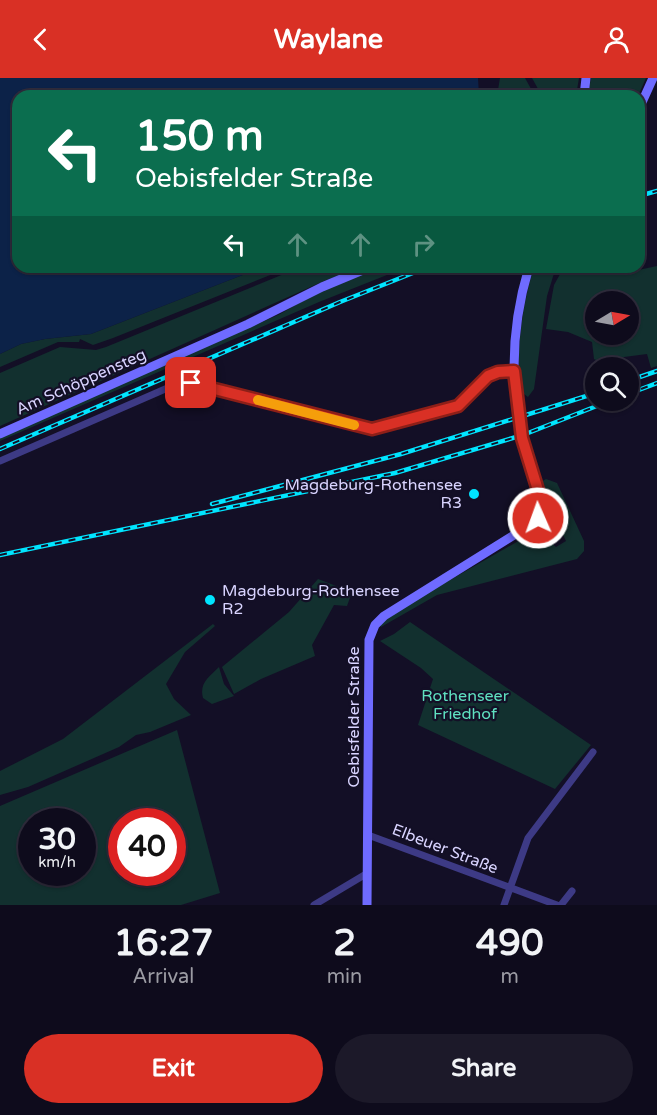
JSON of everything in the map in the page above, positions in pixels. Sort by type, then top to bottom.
[{"type":"street","points":[[645,95],[652,78]]},
{"type":"street","name":"Am Schöppensteg","points":[[0,434],[238,329],[322,287],[356,273]]},
{"type":"street","name":"Oebisfelder Straße","points":[[367,905],[369,640],[372,629],[380,619],[401,604],[535,522],[541,506],[523,444],[514,371],[516,324],[528,273]]},
{"type":"street","points":[[0,460],[179,383],[197,384],[372,429],[458,406],[488,376],[498,372],[514,371]]},
{"type":"street","points":[[504,905],[512,889],[528,838],[593,752]]},
{"type":"street","name":"Elbeuer Straße","points":[[368,835],[559,905]]},
{"type":"street","points":[[314,905],[366,874]]},
{"type":"street","points":[[559,905],[572,891]]},
{"type":"green space","points":[[500,78],[525,78],[532,90],[498,90]]},
{"type":"green space","points":[[532,78],[579,78],[577,90],[539,90]]},
{"type":"green space","points":[[591,78],[646,78],[641,90],[589,90]]},
{"type":"green space","points":[[657,266],[657,366],[651,368],[647,354],[594,357],[592,345],[639,345],[639,291],[585,291],[585,339],[568,332],[546,329],[554,285],[561,273],[645,273],[645,269]]},
{"type":"green space","points":[[248,273],[275,273],[93,345],[80,339],[79,342],[58,342],[0,367],[0,354],[21,344],[91,334]]},
{"type":"green space","points":[[286,273],[345,273],[0,426],[0,373],[60,347],[96,350]]},
{"type":"green space","points":[[366,273],[392,273],[319,302],[0,441],[0,437],[280,314],[315,294]]},
{"type":"green space","points":[[532,273],[554,273],[547,296],[534,389],[528,397],[520,391],[519,375],[526,297]]},
{"type":"green space","points":[[546,479],[557,483],[584,541],[584,551],[577,559],[437,595],[381,627],[380,624],[415,600],[529,535],[543,535],[556,547],[566,541],[547,502],[541,482]]},
{"type":"green space","points":[[318,579],[352,592],[347,606],[334,605],[312,645],[315,656],[261,679],[234,694],[222,667],[289,612]]},
{"type":"green space","name":"Rothenseer Friedhof","points":[[410,622],[591,745],[555,789],[418,725],[433,679],[421,668],[380,641]]},
{"type":"green space","points":[[213,624],[215,626],[185,652],[166,684],[174,699],[191,715],[150,732],[136,735],[119,747],[28,787],[0,795],[0,771],[63,739]]},
{"type":"green space","points":[[219,667],[224,684],[234,696],[212,704],[203,698],[202,688]]},
{"type":"green space","points":[[177,730],[220,893],[181,905],[0,905],[0,806]]},
{"type":"water","points":[[0,78],[478,78],[479,90],[12,90],[12,273],[248,273],[91,334],[21,344],[0,354]]},
{"type":"railway","points":[[645,194],[657,191]]},
{"type":"railway","points":[[0,449],[340,302],[413,273]]},
{"type":"railway","points":[[639,377],[657,371]]},
{"type":"railway","points":[[639,390],[657,383]]},
{"type":"railway","points":[[212,504],[401,454],[585,396]]},
{"type":"railway","points":[[0,555],[395,473],[523,435],[585,411]]},
{"type":"slow traffic","points":[[258,400],[354,425]]},
{"type":"place","name":"Magdeburg-Rothensee R3","points":[[474,494]]},
{"type":"place","name":"Magdeburg-Rothensee R2","points":[[210,600]]},
{"type":"route","points":[[191,383],[372,429],[387,427],[458,406],[488,376],[498,372],[514,371],[522,438],[541,500],[538,518]]}]
